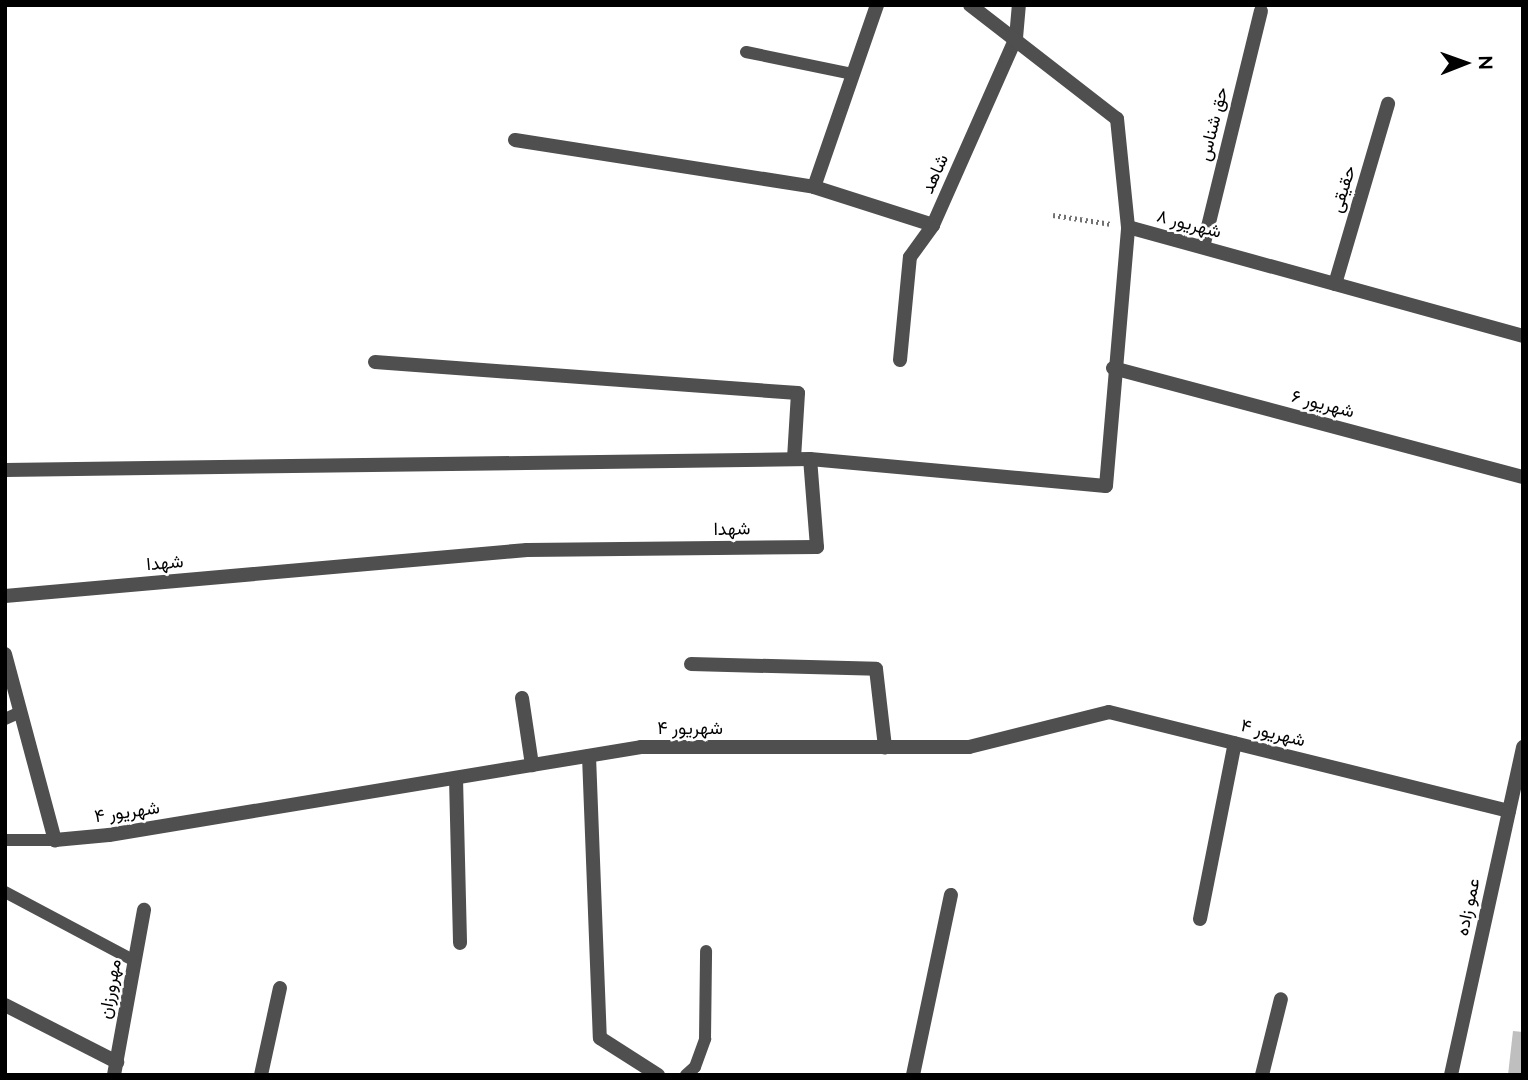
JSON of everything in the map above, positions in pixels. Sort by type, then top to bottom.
[{"type":"street","points":[[814,187],[877,5]]},
{"type":"street","name":"شهریور ۸","points":[[970,5],[1016,38],[1117,119],[1128,227],[1523,336]]},
{"type":"street","name":"شاهد","points":[[900,360],[910,257],[933,225],[1016,38],[1019,5]]},
{"type":"street","name":"حق شناس","points":[[1203,247],[1261,11]]},
{"type":"street","name":"حقیقی","points":[[1335,284],[1388,104]]},
{"type":"street","points":[[516,140],[814,187],[933,225]]},
{"type":"street","points":[[5,470],[810,459],[1106,486],[1113,368],[1128,227]]},
{"type":"street","points":[[375,362],[798,393],[794,459]]},
{"type":"street","name":"شهریور ۶","points":[[1113,368],[1523,477]]},
{"type":"street","name":"شهدا","points":[[5,596],[527,550],[817,547],[810,459]]},
{"type":"street","points":[[5,654],[55,840]]},
{"type":"street","points":[[691,664],[876,669],[885,747]]},
{"type":"street","points":[[522,698],[532,765]]},
{"type":"street","name":"شهریور ۴","points":[[55,840],[109,835],[641,747],[969,747],[1109,712],[1509,811]]},
{"type":"street","points":[[1200,919],[1235,743]]},
{"type":"street","name":"عمو زاده","points":[[1451,1075],[1523,747]]},
{"type":"street","points":[[589,755],[600,1038],[658,1075]]},
{"type":"street","points":[[456,778],[460,943]]},
{"type":"street","points":[[913,1075],[951,895]]},
{"type":"street","name":"مهرورزان","points":[[116,1068],[145,910]]},
{"type":"street","points":[[261,1075],[280,988]]},
{"type":"street","points":[[1262,1075],[1281,999]]},
{"type":"street","points":[[5,1005],[116,1068]]},
{"type":"lane","points":[[746,52],[852,74]]},
{"type":"lane","points":[[5,719],[21,712]]},
{"type":"lane","points":[[5,840],[55,840]]},
{"type":"lane","points":[[5,892],[135,961]]},
{"type":"lane","points":[[686,1075],[695,1067],[705,1039],[706,951]]},
{"type":"path","points":[[1053,215],[1128,227]]},
{"type":"building","points":[[1513,1031],[1523,1032],[1523,1075],[1508,1075]]}]
